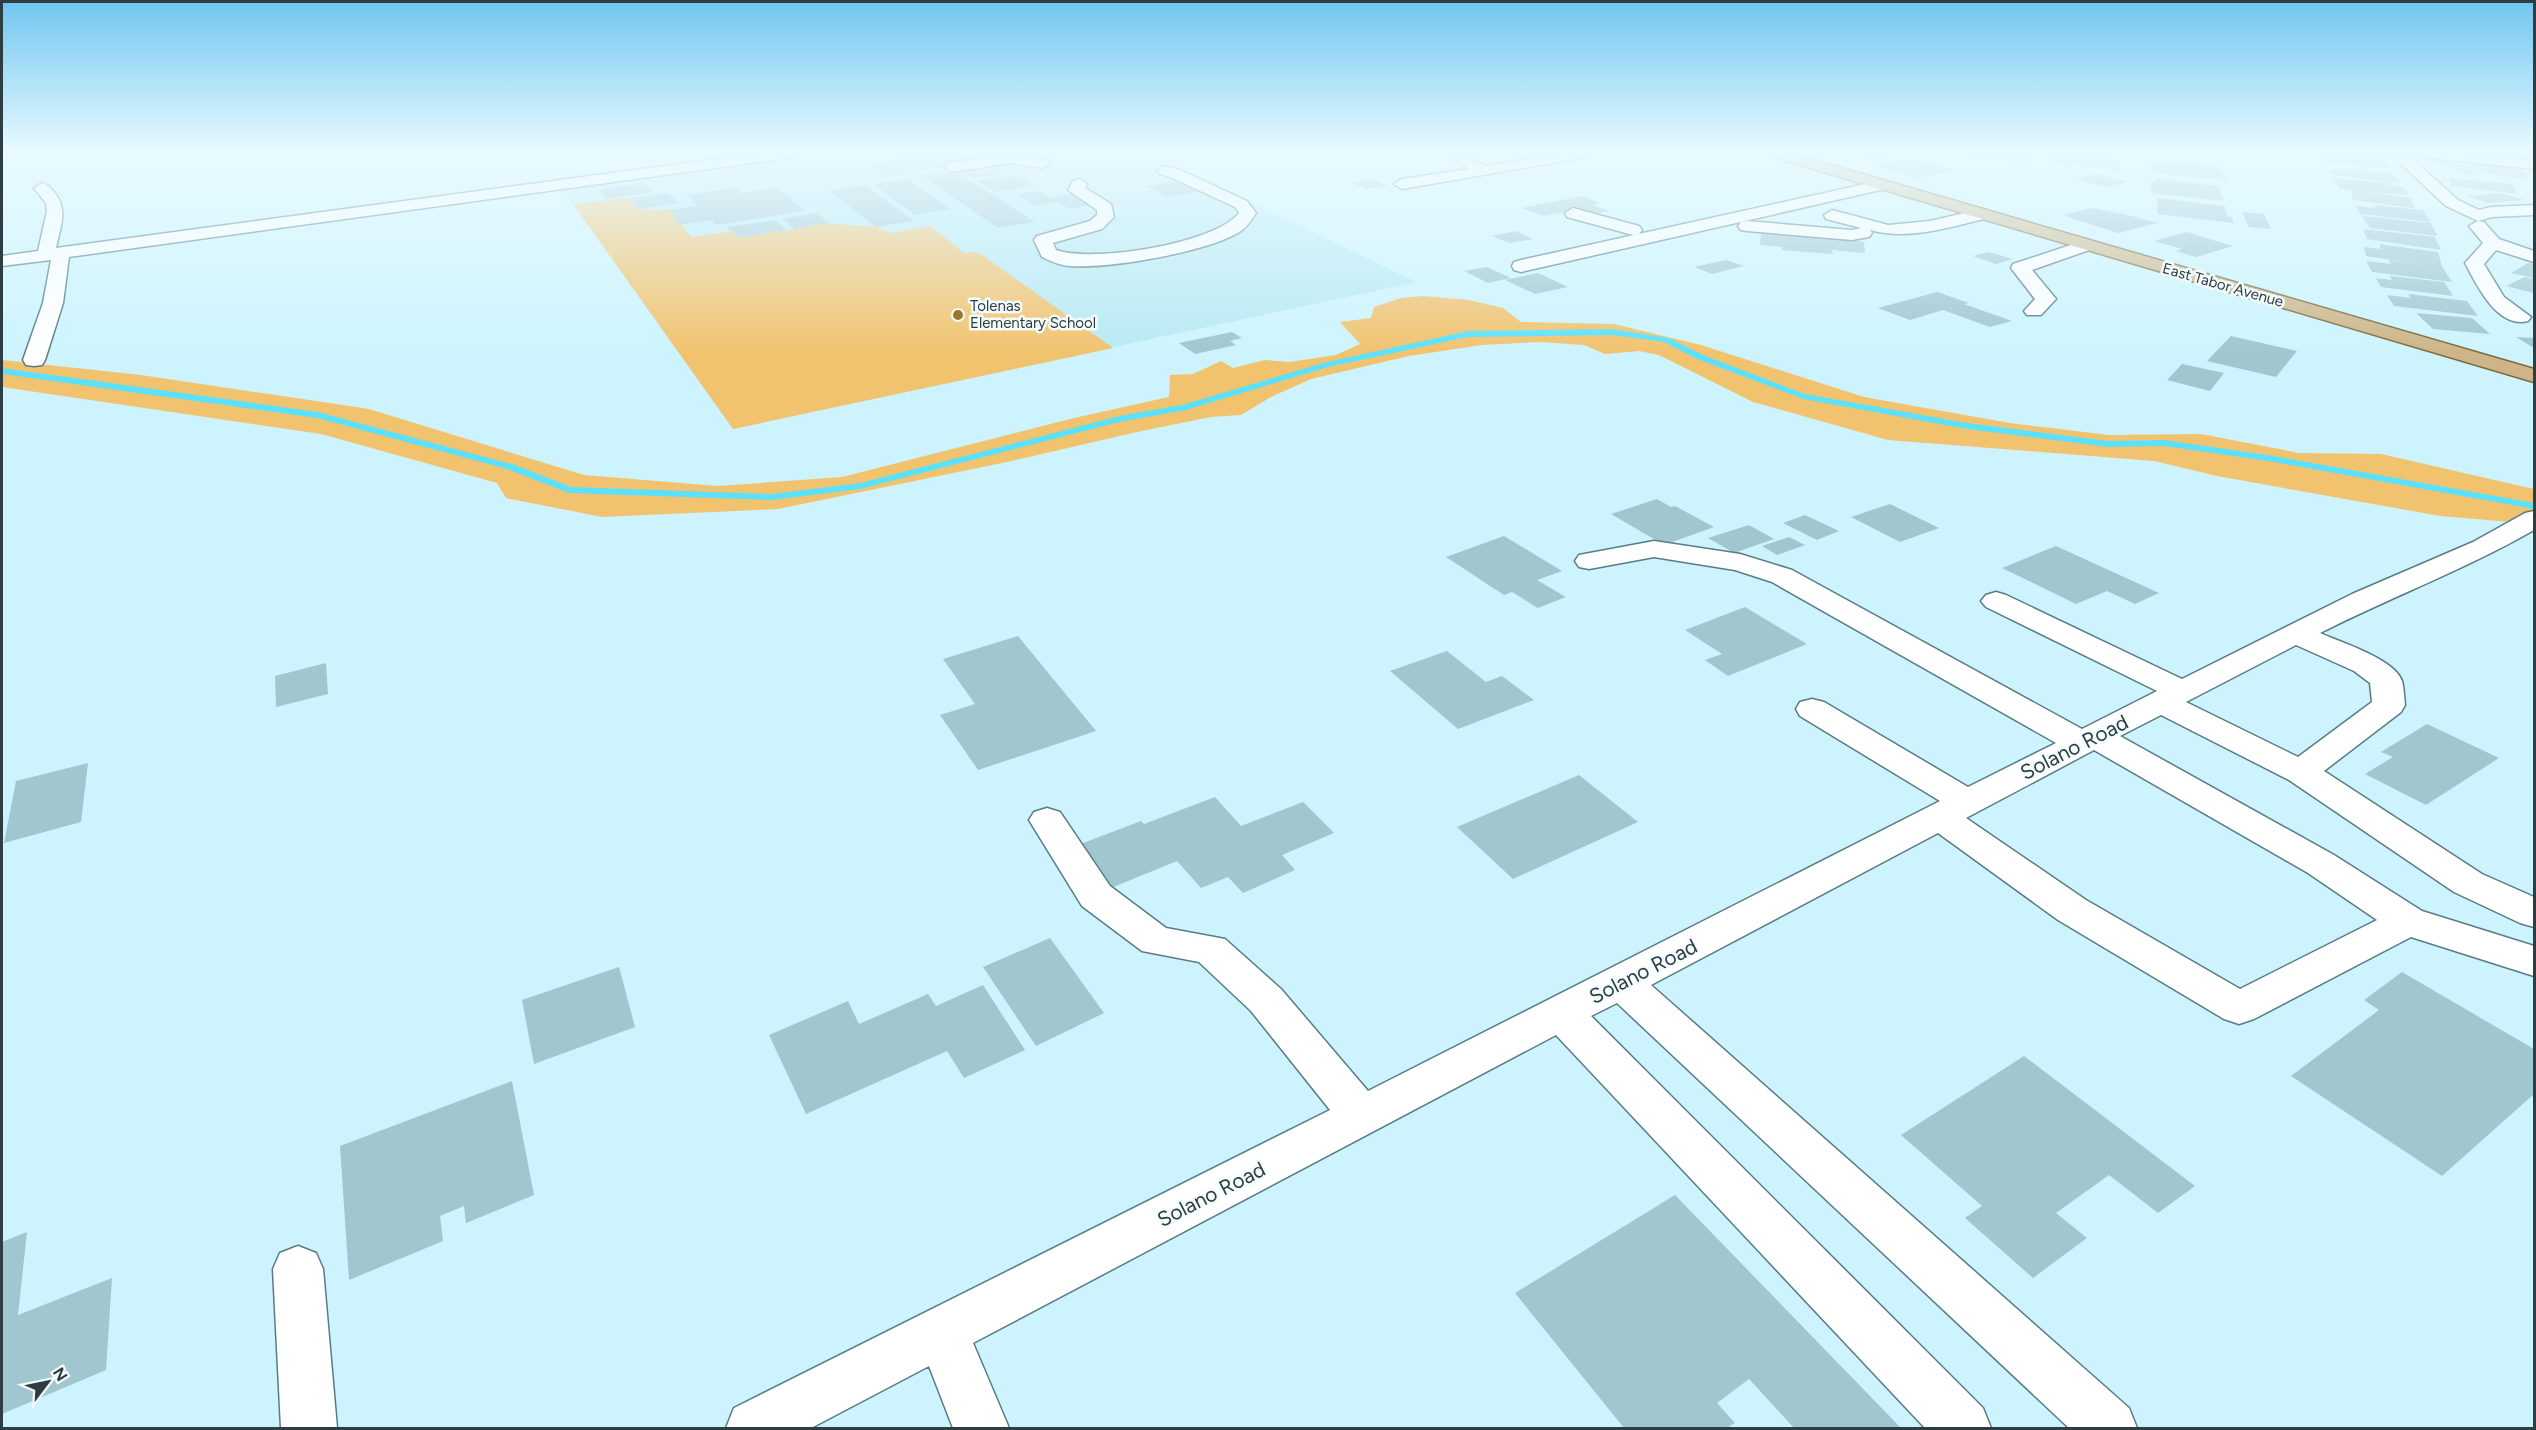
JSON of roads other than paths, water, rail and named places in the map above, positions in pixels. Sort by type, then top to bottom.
[{"type":"main road","name":"East Tabor Avenue","points":[[2001,220],[2535,376]]},
{"type":"street","points":[[34,360],[53,303],[55,220]]},
{"type":"street","points":[[2,261],[304,220]]},
{"type":"street","points":[[1103,220],[1096,225],[1043,240],[1042,247],[1046,254],[1062,261],[1106,260],[1197,242],[1234,229],[1242,220]]},
{"type":"street","points":[[1597,220],[1633,230]]},
{"type":"street","points":[[1534,250],[1686,220]]},
{"type":"street","points":[[1521,266],[1718,220]]},
{"type":"street","points":[[1850,220],[1888,230]]},
{"type":"street","points":[[1745,226],[1776,223],[1852,235],[1930,226],[1957,220]]},
{"type":"street","points":[[2477,220],[2476,224],[2493,243],[2535,257]]},
{"type":"street","points":[[2493,243],[2474,263],[2496,301],[2521,317]]},
{"type":"street","points":[[2034,312],[2046,299],[2020,268],[2086,245]]},
{"type":"street","name":"Solano Road","points":[[754,1428],[1362,1116],[2088,739],[2362,600],[2483,548],[2532,520]]},
{"type":"street","points":[[1589,561],[1654,549],[1740,562],[1782,576],[2321,864],[2408,921],[2535,961]]},
{"type":"street","points":[[1996,601],[2171,697],[2301,772],[2468,883],[2535,913]]},
{"type":"street","points":[[2296,634],[2365,663],[2385,680],[2389,705],[2301,772]]},
{"type":"street","points":[[1812,709],[1953,809],[2072,910],[2239,1008],[2408,921]]},
{"type":"street","points":[[1047,820],[1096,896],[1156,941],[1211,949],[1266,1000],[1362,1116]]},
{"type":"street","points":[[1621,982],[2109,1428]]},
{"type":"street","points":[[1561,1013],[1963,1428]]},
{"type":"street","points":[[297,1269],[309,1428]]},
{"type":"street","points":[[942,1332],[981,1428]]},
{"type":"waterway","points":[[2,371],[318,415],[511,467],[569,490],[772,497],[860,486],[1119,419],[1183,408],[1326,365],[1468,334],[1612,332],[1666,340],[1700,357],[1803,396],[1967,426],[2108,444],[2164,443],[2268,458],[2534,506]]},
{"type":"place","name":"Tolenas Elementary School","points":[[958,315]]}]
